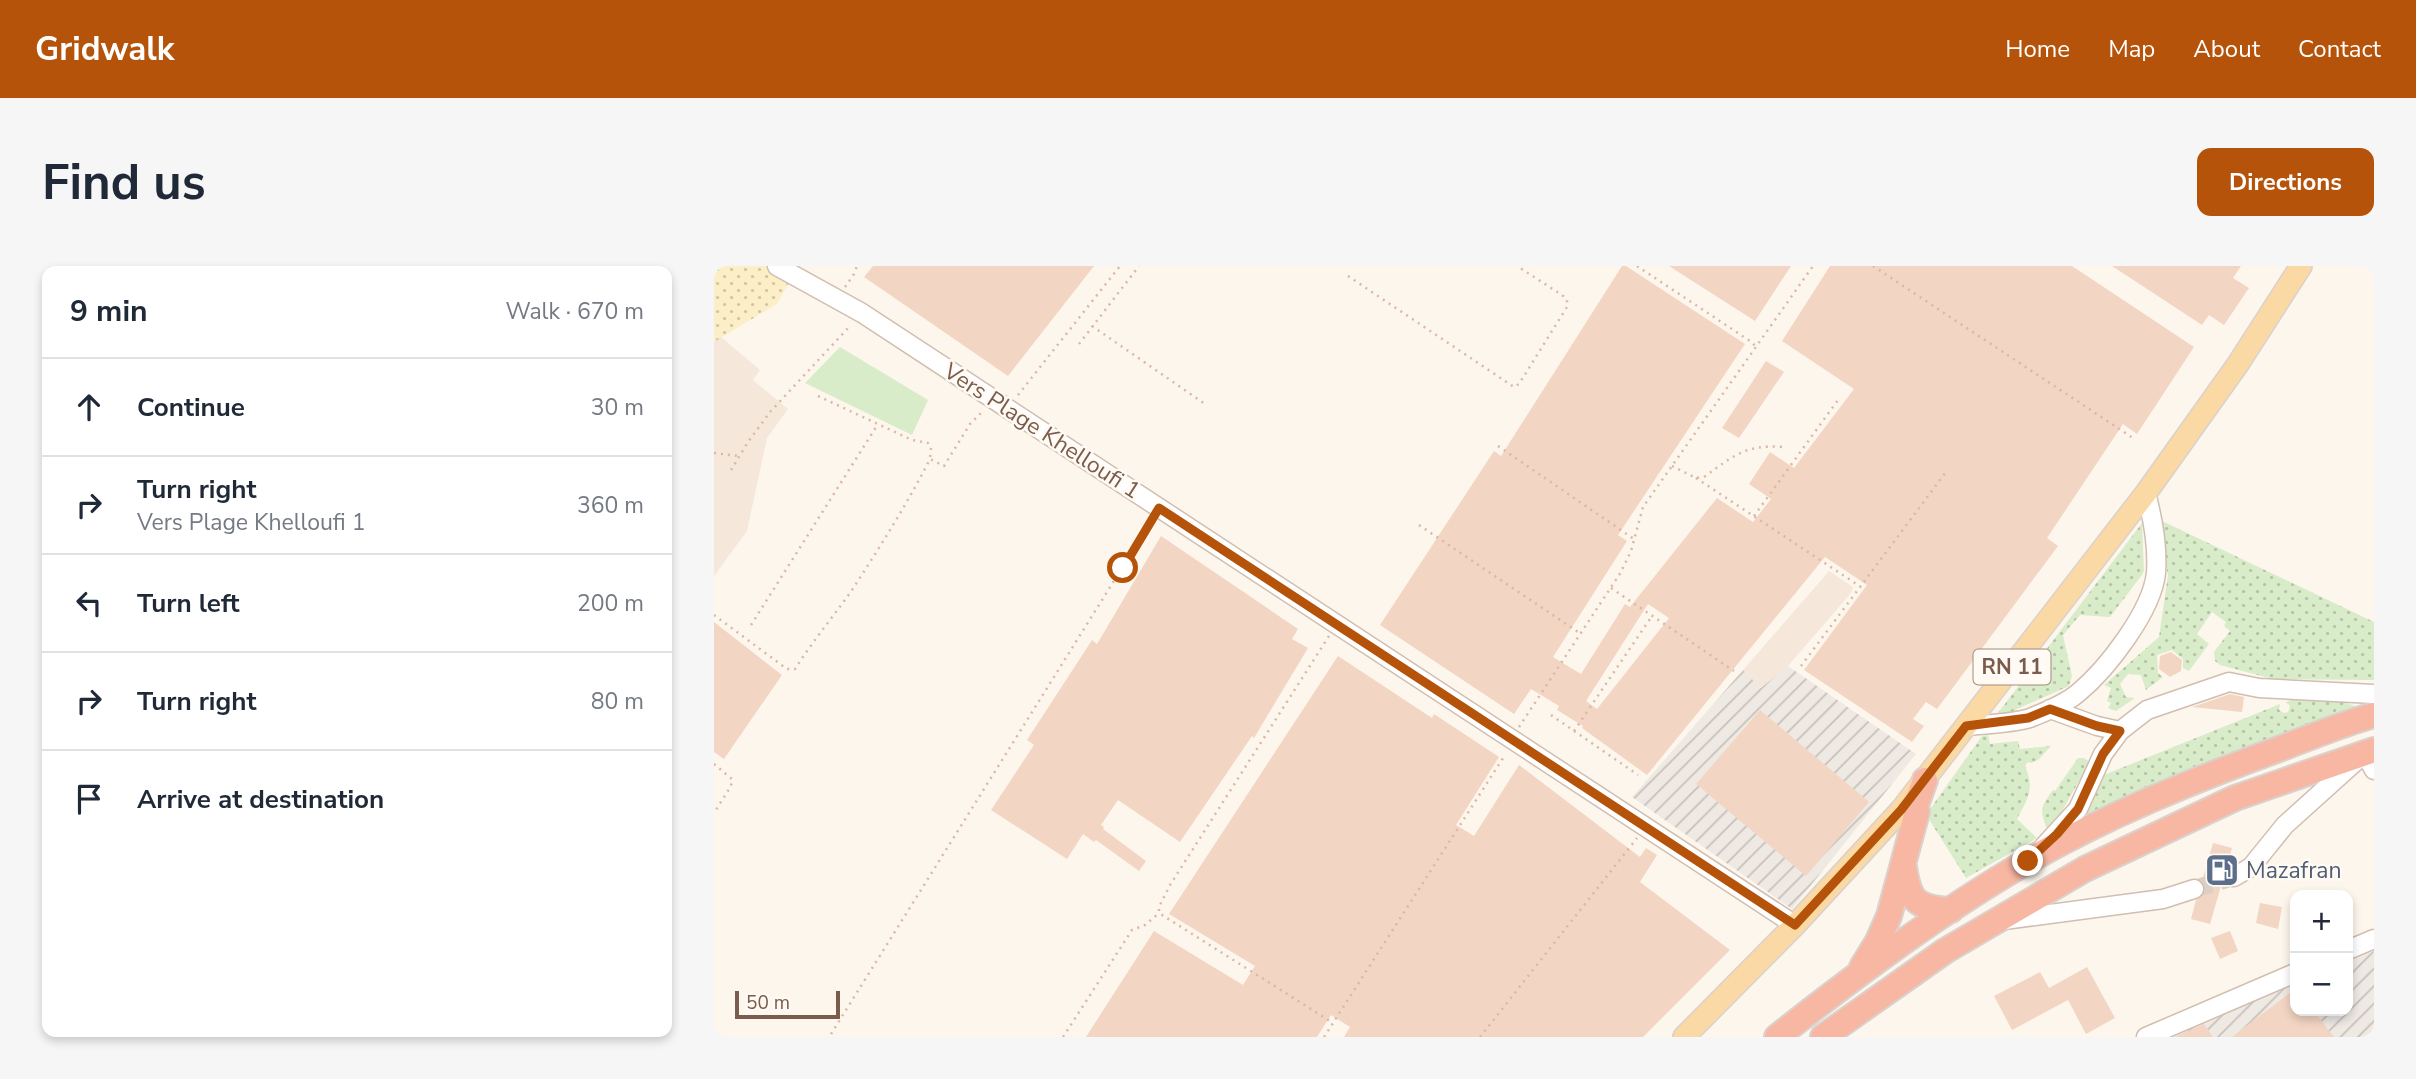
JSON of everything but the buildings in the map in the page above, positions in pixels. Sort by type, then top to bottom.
[{"type":"highway","points":[[1777,1037],[1951,910],[2028,861],[2109,818],[2226,768],[2374,715]]},
{"type":"highway","points":[[1823,1037],[1945,951],[2085,869],[2235,798],[2371,757]]},
{"type":"highway","points":[[1856,977],[1884,929],[1904,867],[1917,812],[1916,805],[1925,780]]},
{"type":"highway","points":[[1904,867],[1909,892],[1919,904],[1934,909],[1951,910]]},
{"type":"main road","name":"RN 11","points":[[1684,1037],[1878,837],[1925,780],[2146,493],[2238,363],[2301,266]]},
{"type":"street","name":"Vers Plage Khelloufi 1","points":[[777,266],[862,313],[1795,925]]},
{"type":"street","points":[[1966,726],[2028,718],[2050,709],[2077,694],[2105,665],[2141,617],[2156,573],[2154,523],[2146,493]]},
{"type":"street","points":[[2028,861],[2057,834],[2078,809],[2103,754],[2120,731],[2147,710],[2229,682],[2259,688],[2374,694]]},
{"type":"street","points":[[2050,709],[2097,726],[2120,731]]},
{"type":"street","points":[[2234,877],[2251,867],[2285,825],[2371,757]]},
{"type":"street","points":[[2000,920],[2163,899],[2194,889]]},
{"type":"street","points":[[2353,948],[2374,939]]},
{"type":"street","points":[[2146,1037],[2290,975]]},
{"type":"path","points":[[833,297],[850,282],[857,266]]},
{"type":"path","points":[[930,459],[944,466],[970,424],[1000,404],[1120,266]]},
{"type":"path","points":[[1079,344],[1139,266]]},
{"type":"path","points":[[1348,276],[1514,387],[1519,384],[1567,307],[1567,300],[1562,295],[1517,266]]},
{"type":"path","points":[[1637,266],[1753,343],[1756,348]]},
{"type":"path","points":[[1324,1037],[1504,756],[1511,739],[1621,572],[1643,507],[1813,266]]},
{"type":"path","points":[[1873,266],[2133,438]]},
{"type":"path","points":[[731,470],[769,412],[862,313]]},
{"type":"path","points":[[1092,326],[1205,404]]},
{"type":"path","points":[[714,615],[787,669],[794,669],[850,592],[912,495],[930,459],[929,443],[912,440],[818,396]]},
{"type":"path","points":[[1754,516],[1838,400]]},
{"type":"path","points":[[751,625],[878,424]]},
{"type":"path","points":[[1498,446],[1634,538]]},
{"type":"path","points":[[1696,478],[1704,477],[1745,449],[1756,446],[1782,447]]},
{"type":"path","points":[[714,453],[740,456]]},
{"type":"path","points":[[1672,466],[1696,478],[1861,587]]},
{"type":"path","points":[[1801,666],[1946,472]]},
{"type":"path","points":[[831,1034],[1159,508]]},
{"type":"path","points":[[1419,526],[1581,634]]},
{"type":"path","points":[[1611,587],[1734,671]]},
{"type":"path","points":[[1574,730],[1652,615]]},
{"type":"path","points":[[1159,914],[1159,907],[1170,885],[1338,625]]},
{"type":"path","points":[[1551,715],[1638,775]]},
{"type":"path","points":[[714,764],[732,779],[731,786],[714,813]]},
{"type":"path","points":[[1480,1037],[1645,827]]},
{"type":"path","points":[[1159,914],[1333,1023]]},
{"type":"path","points":[[1063,1037],[1132,930],[1145,925],[1159,914]]},
{"type":"shaded area","points":[[721,337],[760,370],[753,380],[788,409],[767,438],[747,531],[714,576],[714,342]]},
{"type":"shaded area","points":[[1829,571],[1853,587],[1851,593],[1788,666],[1761,688],[1743,670]]},
{"type":"shaded area","points":[[1788,666],[1916,754],[1792,909],[1632,797],[1743,670],[1761,688]]},
{"type":"shaded area","points":[[2374,951],[2374,1037],[2157,1037],[2290,984],[2290,1016],[2353,1016],[2353,960]]},
{"type":"green space","points":[[840,347],[928,400],[912,435],[805,383]]},
{"type":"green space","points":[[2162,521],[2374,622],[2374,680],[2273,679],[2220,665],[2215,661],[2214,652],[2230,631],[2224,626],[2226,622],[2212,612],[2197,634],[2209,644],[2189,671],[2183,668],[2183,659],[2172,650],[2157,655],[2158,673],[2163,677],[2146,690],[2141,675],[2128,674],[2120,684],[2126,697],[2135,698],[2116,711],[2108,708],[2111,703],[2107,701],[2111,688],[2104,685],[2159,637],[2168,575],[2158,525]]},
{"type":"green space","points":[[2142,523],[2142,575],[2110,617],[2080,615],[2063,635],[2072,676],[2069,686],[2004,715],[1998,713]]},
{"type":"green space","points":[[2294,699],[2338,700],[2355,706],[2198,766],[2083,817],[2083,811],[2099,777],[2280,704],[2279,710],[2288,712],[2290,706],[2286,702]]},
{"type":"green space","points":[[1988,735],[1990,744],[2018,741],[2020,749],[2051,746],[2038,760],[2028,762],[2025,766],[2030,787],[2017,819],[2037,838],[1966,878],[1930,821],[1928,812],[1982,736]]},
{"type":"green space","points":[[2078,758],[2090,762],[2058,818],[2047,829],[2042,812],[2044,805]]},
{"type":"sand","points":[[714,266],[766,266],[790,281],[777,304],[714,342]]},
{"type":"tunnel","points":[[2194,889],[2234,877]]},
{"type":"place","name":"Mazafran","points":[[2222,870]]},
{"type":"route","points":[[1123,568],[1159,508],[1795,925],[1878,837],[1966,726],[2028,718],[2050,709],[2097,726],[2120,731],[2103,754],[2078,809],[2057,834],[2028,861]]}]
